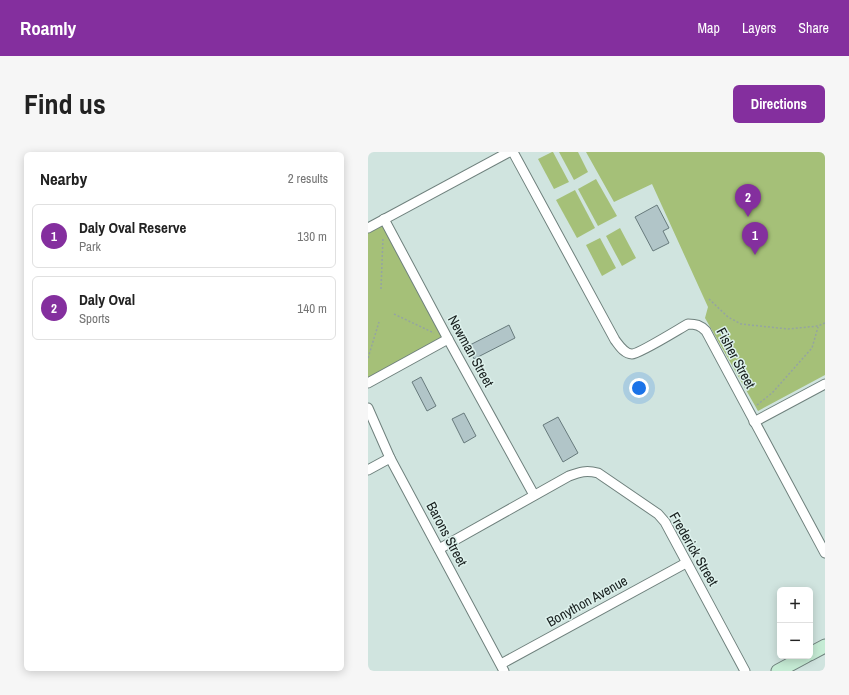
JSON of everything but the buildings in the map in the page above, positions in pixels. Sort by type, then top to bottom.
[{"type":"street","points":[[368,228],[509,152]]},
{"type":"street","name":"Fisher Street","points":[[514,152],[620,347],[633,354],[643,350],[688,324],[702,326],[706,331],[825,553]]},
{"type":"street","name":"Newman Street","points":[[384,219],[534,495]]},
{"type":"street","points":[[368,383],[448,339]]},
{"type":"street","points":[[754,422],[825,384]]},
{"type":"street","name":"Barons Street","points":[[368,408],[390,458],[502,668]]},
{"type":"street","points":[[368,470],[390,458]]},
{"type":"street","name":"Frederick Street","points":[[439,549],[569,476],[581,472],[598,473],[658,514],[665,522],[745,671]]},
{"type":"street","name":"Bonython Avenue","points":[[502,668],[686,563]]},
{"type":"street","points":[[813,652],[825,646]]},
{"type":"street","points":[[778,671],[800,659]]},
{"type":"path","points":[[381,289],[384,219]]},
{"type":"path","points":[[709,299],[728,316],[741,324],[788,328],[818,326],[825,323]]},
{"type":"path","points":[[394,314],[448,339]]},
{"type":"path","points":[[368,358],[379,322]]},
{"type":"path","points":[[749,411],[772,393],[812,348],[818,326]]},
{"type":"green space","points":[[552,152],[569,182],[554,189],[538,159]]},
{"type":"green space","points":[[559,152],[578,152],[588,172],[574,180]]},
{"type":"green space","points":[[586,152],[825,152],[825,375],[758,411],[705,318],[708,307],[652,184],[614,202]]},
{"type":"green space","points":[[596,179],[617,216],[598,226],[578,189]]},
{"type":"green space","points":[[575,190],[595,228],[577,238],[556,200]]},
{"type":"green space","points":[[384,219],[448,339],[368,383],[368,228]]},
{"type":"green space","points":[[620,228],[636,258],[622,266],[606,236]]},
{"type":"green space","points":[[600,238],[616,268],[602,276],[586,245]]},
{"type":"place","name":"Daly Oval","points":[[748,217]]},
{"type":"place","name":"Daly Oval Reserve","points":[[755,255]]}]
